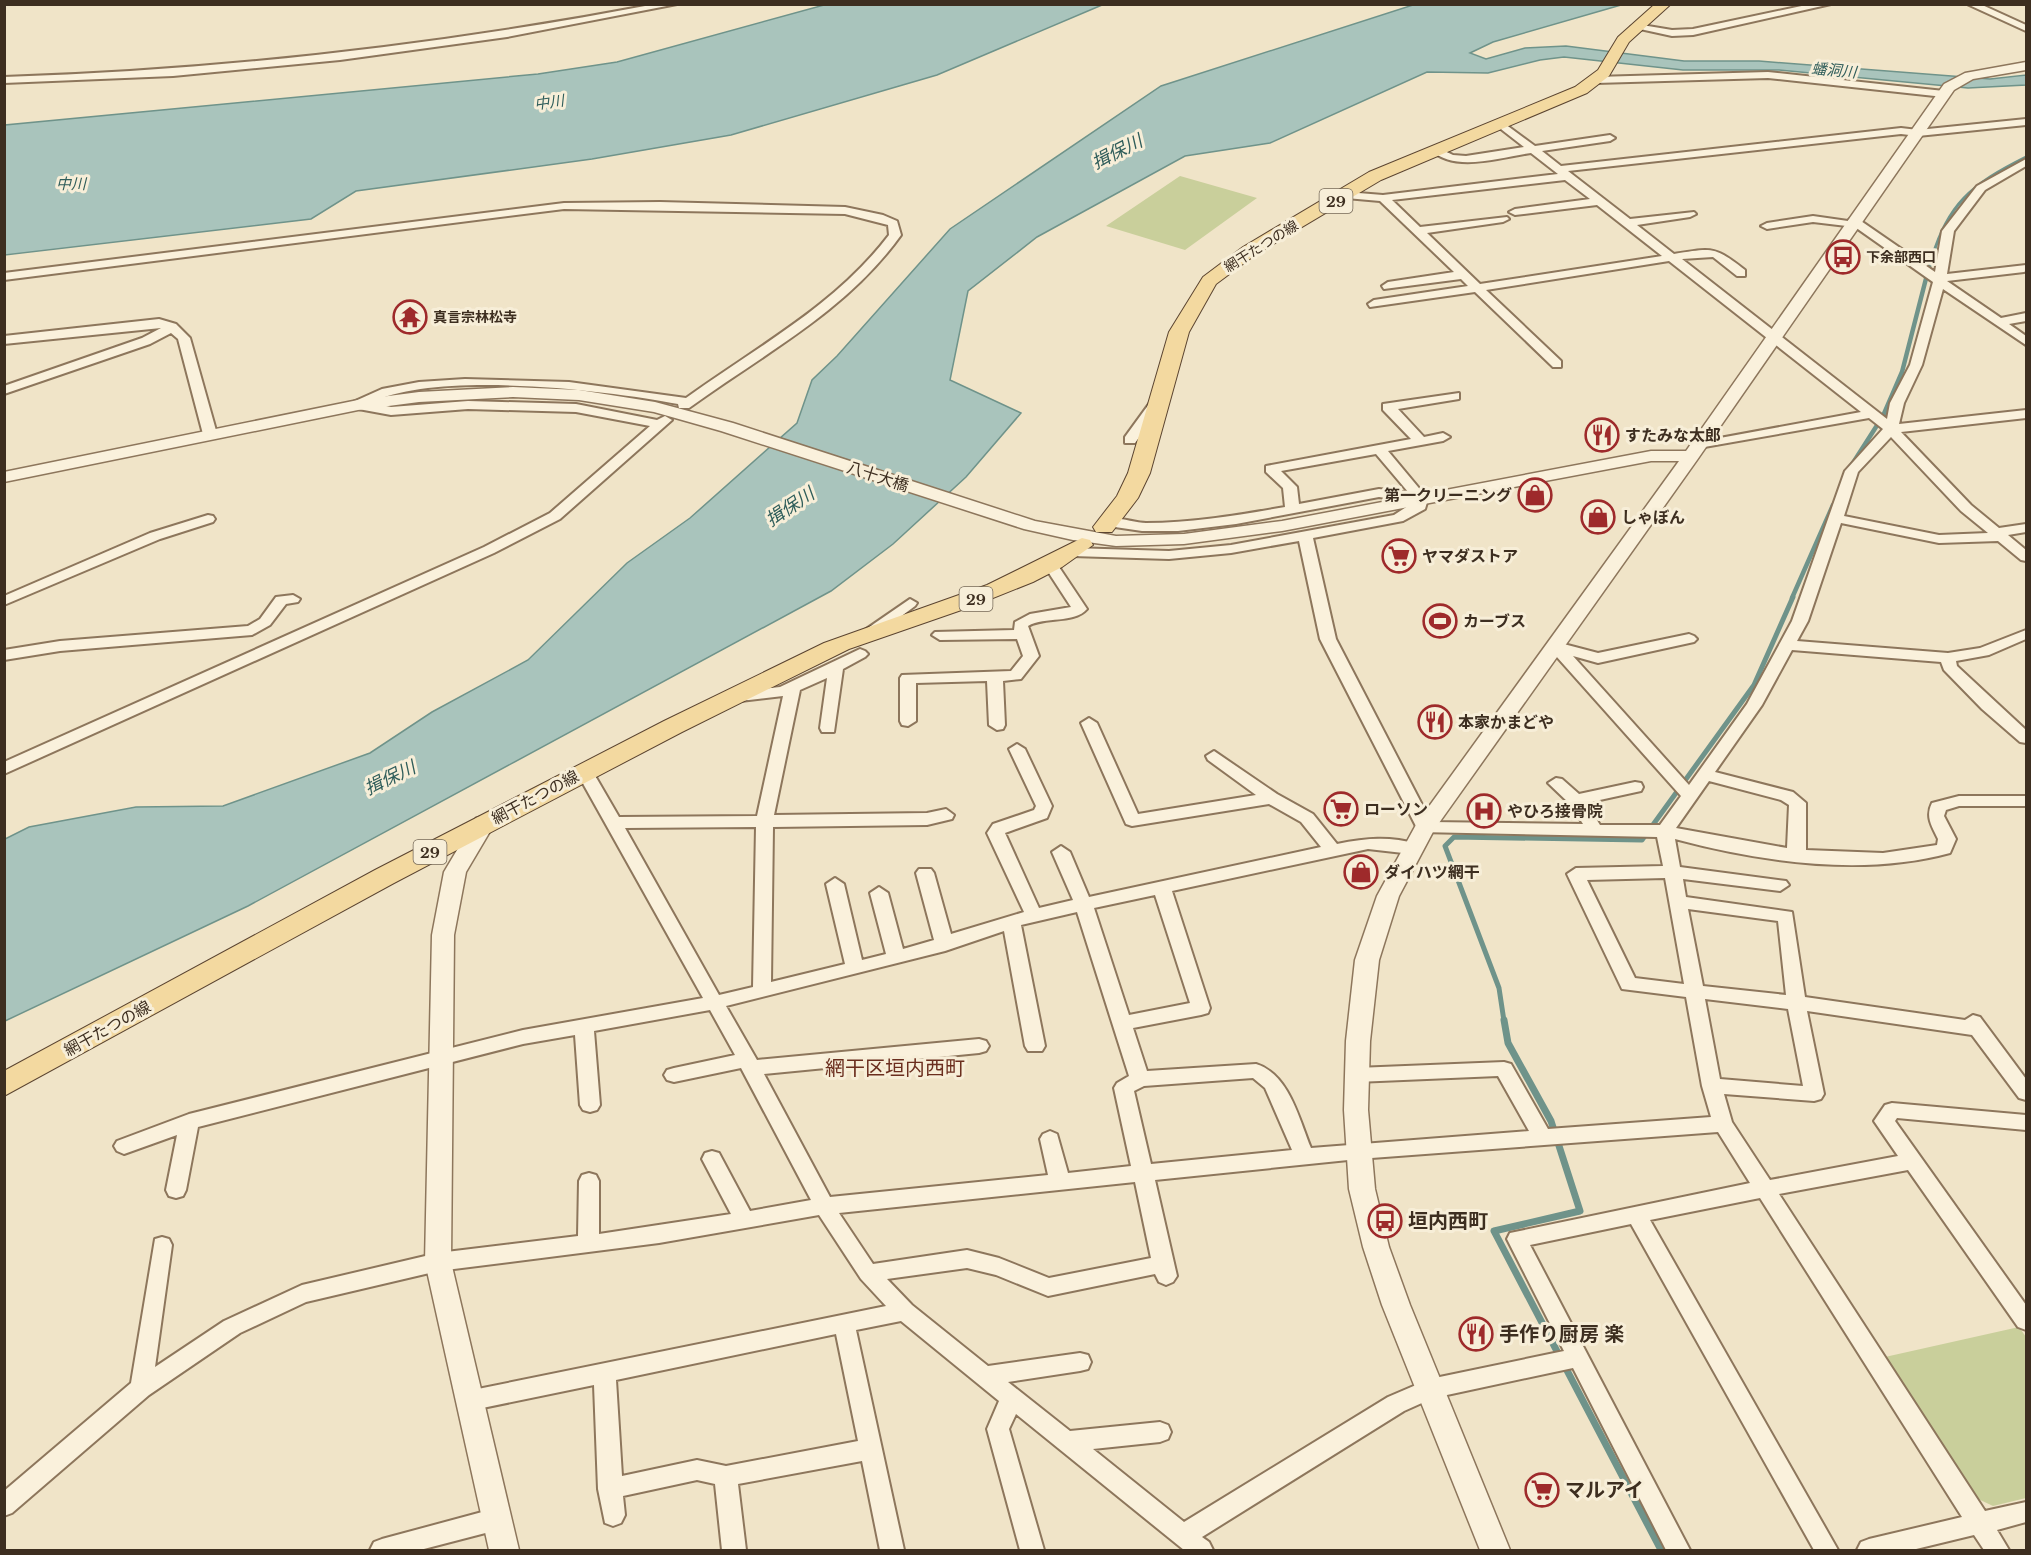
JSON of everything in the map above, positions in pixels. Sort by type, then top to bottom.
[{"type":"main road","name":"網干たつの線","points":[[1106,525],[1127,498],[1139,473],[1179,332],[1209,281],[1249,251],[1375,177],[1568,97],[1596,80],[1604,74],[1623,40],[1664,4]]},
{"type":"main road","name":"網干たつの線","points":[[4,1085],[281,930],[584,771],[822,653],[862,645],[972,600],[1050,564],[1077,548]]},
{"type":"street","points":[[1777,4],[1793,12]]},
{"type":"street","points":[[1636,27],[1672,33],[1693,32],[1827,4]]},
{"type":"street","points":[[1971,4],[2026,27]]},
{"type":"street","points":[[4,81],[142,76],[269,65],[552,27],[668,5]]},
{"type":"street","points":[[1495,1551],[1376,1248],[1362,1190],[1358,1151],[1356,1075],[1361,1005],[1367,960],[1388,896],[1425,828],[1695,451],[1947,91],[1962,78],[2026,66]]},
{"type":"street","points":[[1596,80],[1768,75],[1947,91]]},
{"type":"street","points":[[1346,195],[1383,198],[1564,172],[1901,131],[1918,133],[2026,122]]},
{"type":"street","points":[[1501,124],[1891,429],[1966,508],[2026,557]]},
{"type":"street","points":[[1436,150],[1451,158],[1466,159],[1610,138]]},
{"type":"street","points":[[1997,1551],[1723,1124],[1712,1086],[1665,831],[1685,791],[1706,775],[1754,705],[1788,645],[1800,621],[1852,471],[1891,429],[1897,403],[1916,365],[1948,231],[1981,188],[2026,162]]},
{"type":"street","points":[[2010,170],[2026,180]]},
{"type":"street","points":[[1383,198],[1419,231],[1461,275],[1557,364]]},
{"type":"street","points":[[1515,212],[1601,201]]},
{"type":"street","points":[[4,277],[564,206],[628,204],[801,209],[857,213],[881,217],[893,224],[895,235],[884,252],[834,304],[686,404],[594,387],[477,382],[392,390],[358,405]]},
{"type":"street","points":[[1629,223],[1690,214]]},
{"type":"street","points":[[1754,217],[1777,234]]},
{"type":"street","points":[[1419,231],[1503,219]]},
{"type":"street","points":[[1767,226],[1813,219],[1853,223],[2002,321],[2026,341]]},
{"type":"street","points":[[1374,304],[1673,257],[1713,253],[1741,273]]},
{"type":"street","points":[[1937,277],[2025,268]]},
{"type":"street","points":[[1401,300],[1384,283],[1461,275]]},
{"type":"street","points":[[2002,321],[2026,317]]},
{"type":"street","points":[[4,340],[159,323],[172,327],[184,338],[210,434]]},
{"type":"street","points":[[4,390],[146,341],[172,327]]},
{"type":"street","name":"八十大橋","points":[[4,477],[358,405],[419,397],[513,392],[579,395],[655,407],[727,427],[1030,525],[1073,536],[1116,541],[1173,540],[1282,526],[1651,456],[1695,451]]},
{"type":"street","points":[[1421,441],[1389,407],[1454,396]]},
{"type":"street","points":[[1130,440],[1162,397]]},
{"type":"street","points":[[4,770],[489,550],[555,516],[662,422],[576,408],[468,405],[391,411],[358,405]]},
{"type":"street","points":[[1695,451],[1870,414]]},
{"type":"street","points":[[1891,429],[2026,414]]},
{"type":"street","points":[[1292,509],[1290,487],[1271,469],[1443,437]]},
{"type":"street","points":[[1077,548],[1169,555],[1231,549],[1398,518],[1420,506],[1421,499],[1379,449]]},
{"type":"street","points":[[1106,525],[1178,527],[1379,493],[1421,499]]},
{"type":"street","points":[[1835,518],[1939,539],[1998,535],[2026,528]]},
{"type":"street","points":[[4,601],[44,587],[117,549],[172,528],[208,519]]},
{"type":"street","points":[[1305,536],[1328,639],[1425,828]]},
{"type":"street","points":[[908,721],[908,678],[1016,676],[1031,656],[1020,625],[1033,615],[1068,614],[1080,609],[1050,564]]},
{"type":"street","points":[[4,656],[60,646],[252,630],[266,622],[281,600],[293,599]]},
{"type":"street","points":[[732,697],[752,698],[792,690],[836,667],[910,603]]},
{"type":"street","points":[[939,635],[1023,634]]},
{"type":"street","points":[[1788,645],[1948,658],[1984,652],[2026,634]]},
{"type":"street","points":[[1556,647],[1598,658],[1689,639]]},
{"type":"street","points":[[1556,647],[1685,791]]},
{"type":"street","points":[[1948,658],[1949,667],[1988,706],[2026,738]]},
{"type":"street","points":[[828,728],[836,667]]},
{"type":"street","points":[[995,676],[997,725]]},
{"type":"street","points":[[762,990],[765,820],[792,690]]},
{"type":"street","points":[[1089,723],[1132,820],[1271,798]]},
{"type":"street","points":[[1017,749],[1044,806],[1041,814],[999,828],[996,833],[1034,915]]},
{"type":"street","points":[[1214,756],[1271,798],[1307,818],[1332,849]]},
{"type":"street","points":[[584,771],[748,1064],[824,1206],[868,1273],[904,1311],[1011,1400],[1184,1535],[1201,1551]]},
{"type":"street","points":[[1706,775],[1787,796],[1798,803],[1795,854]]},
{"type":"street","points":[[1556,783],[1576,800],[1596,831]]},
{"type":"street","points":[[1576,800],[1635,787]]},
{"type":"street","points":[[1425,828],[1665,831],[1699,841],[1795,854],[1875,859],[1930,855],[1944,849],[1947,839],[1936,816],[1938,807],[1959,801],[2026,801]]},
{"type":"street","points":[[612,823],[754,824],[765,820],[927,819],[946,815]]},
{"type":"street","points":[[484,823],[455,872],[443,935],[438,1262],[504,1551]]},
{"type":"street","points":[[124,1146],[189,1122],[523,1037],[713,1003],[855,969],[945,945],[1034,915],[1332,849],[1377,842],[1412,849]]},
{"type":"street","points":[[1061,852],[1084,904],[1140,1079]]},
{"type":"street","points":[[1780,885],[1672,872],[1576,874],[1629,984],[1974,1023],[2026,1093]]},
{"type":"street","points":[[925,873],[945,945]]},
{"type":"street","points":[[835,884],[855,969]]},
{"type":"street","points":[[1123,1023],[1201,1008],[1162,888]]},
{"type":"street","points":[[879,893],[896,958]]},
{"type":"street","points":[[1678,902],[1786,916],[1796,1003],[1814,1094],[1712,1086]]},
{"type":"street","points":[[1012,923],[1035,1046]]},
{"type":"street","points":[[584,1026],[590,1105]]},
{"type":"street","points":[[674,1076],[748,1064],[979,1046]]},
{"type":"street","points":[[1356,1075],[1504,1069],[1542,1137]]},
{"type":"street","points":[[868,1273],[967,1259],[999,1267],[1048,1287],[1164,1270],[1124,1088],[1140,1079],[1256,1071],[1273,1083],[1305,1156]]},
{"type":"street","points":[[2026,1122],[1892,1110],[1884,1121],[2026,1321]]},
{"type":"street","points":[[176,1190],[189,1122]]},
{"type":"street","points":[[4,1506],[141,1388],[232,1327],[302,1294],[438,1262],[588,1243],[824,1206],[1358,1151],[1723,1124]]},
{"type":"street","points":[[1050,1139],[1060,1181]]},
{"type":"street","points":[[712,1159],[737,1203],[743,1220]]},
{"type":"street","points":[[1678,1551],[1576,1358],[1517,1239],[1763,1189],[1911,1162]]},
{"type":"street","points":[[588,1243],[589,1181]]},
{"type":"street","points":[[1636,1215],[1826,1551]]},
{"type":"street","points":[[141,1388],[162,1245]]},
{"type":"street","points":[[468,1401],[904,1311]]},
{"type":"street","points":[[844,1323],[892,1551]]},
{"type":"street","points":[[1184,1535],[1396,1404],[1430,1389],[1576,1358]]},
{"type":"street","points":[[983,1376],[1080,1362]]},
{"type":"street","points":[[604,1373],[613,1515]]},
{"type":"street","points":[[1011,1400],[998,1429],[1032,1551]]},
{"type":"street","points":[[1065,1442],[1160,1432]]},
{"type":"street","points":[[610,1489],[697,1470],[726,1476],[871,1449]]},
{"type":"street","points":[[726,1476],[734,1551]]},
{"type":"street","points":[[1869,1551],[2026,1512]]},
{"type":"street","points":[[382,1551],[497,1519]]},
{"type":"green space","points":[[1180,176],[1257,198],[1185,250],[1106,226]]},
{"type":"green space","points":[[2019,1327],[2026,1337],[2026,1498],[1993,1506],[1974,1497],[1885,1357]]},
{"type":"water","points":[[1416,4],[1621,5],[1493,42],[1470,53],[1486,59],[1525,48],[1566,46],[1684,61],[1759,61],[1990,79],[2026,75],[2026,85],[1968,88],[1779,70],[1683,70],[1564,57],[1540,60],[1488,73],[1427,72],[1270,143],[1185,156],[1037,237],[968,291],[950,380],[1021,413],[966,477],[893,544],[831,591],[248,906],[5,1021],[5,839],[29,827],[136,807],[223,806],[370,753],[432,712],[528,660],[627,563],[690,518],[797,423],[812,380],[837,356],[950,229],[1161,86]]},
{"type":"water","name":"中川","points":[[824,5],[1102,5],[937,75],[731,135],[592,159],[356,191],[311,219],[5,255],[5,125],[538,74],[617,62]]},
{"type":"waterway","points":[[1930,265],[1944,226],[1964,198],[1990,177],[2026,157]]},
{"type":"waterway","points":[[1851,466],[1883,416],[1902,372],[1930,263]]},
{"type":"waterway","points":[[1792,598],[1833,505]]},
{"type":"waterway","points":[[1504,1021],[1499,988],[1445,846],[1454,837],[1642,840],[1754,685],[1793,597]]},
{"type":"waterway","points":[[1504,1020],[1508,1043],[1551,1121],[1580,1211],[1494,1231],[1661,1550]]},
{"type":"place","name":"下余部西口","points":[[1843,257]]},
{"type":"place","name":"真言宗林松寺","points":[[410,317]]},
{"type":"place","name":"すたみな太郎","points":[[1602,435]]},
{"type":"place","name":"第一クリーニング","points":[[1535,495]]},
{"type":"place","name":"しゃぼん","points":[[1598,517]]},
{"type":"place","name":"ヤマダストア","points":[[1399,556]]},
{"type":"place","name":"カーブス","points":[[1440,621]]},
{"type":"place","name":"本家かまどや","points":[[1435,722]]},
{"type":"place","name":"ローソン","points":[[1341,809]]},
{"type":"place","name":"やひろ接骨院","points":[[1484,811]]},
{"type":"place","name":"ダイハツ網干","points":[[1361,872]]},
{"type":"place","name":"垣内西町","points":[[1385,1221]]},
{"type":"place","name":"手作り厨房 楽","points":[[1476,1334]]},
{"type":"place","name":"マルアイ","points":[[1542,1490]]},
{"type":"district","name":"網干区垣内西町","points":[[895,1068]]},
{"type":"water label","name":"蟠洞川","points":[[1834,70]]},
{"type":"water label","name":"揖保川","points":[[1117,152]]},
{"type":"water label","name":"揖保川","points":[[790,507]]},
{"type":"water label","name":"揖保川","points":[[390,778]]}]
